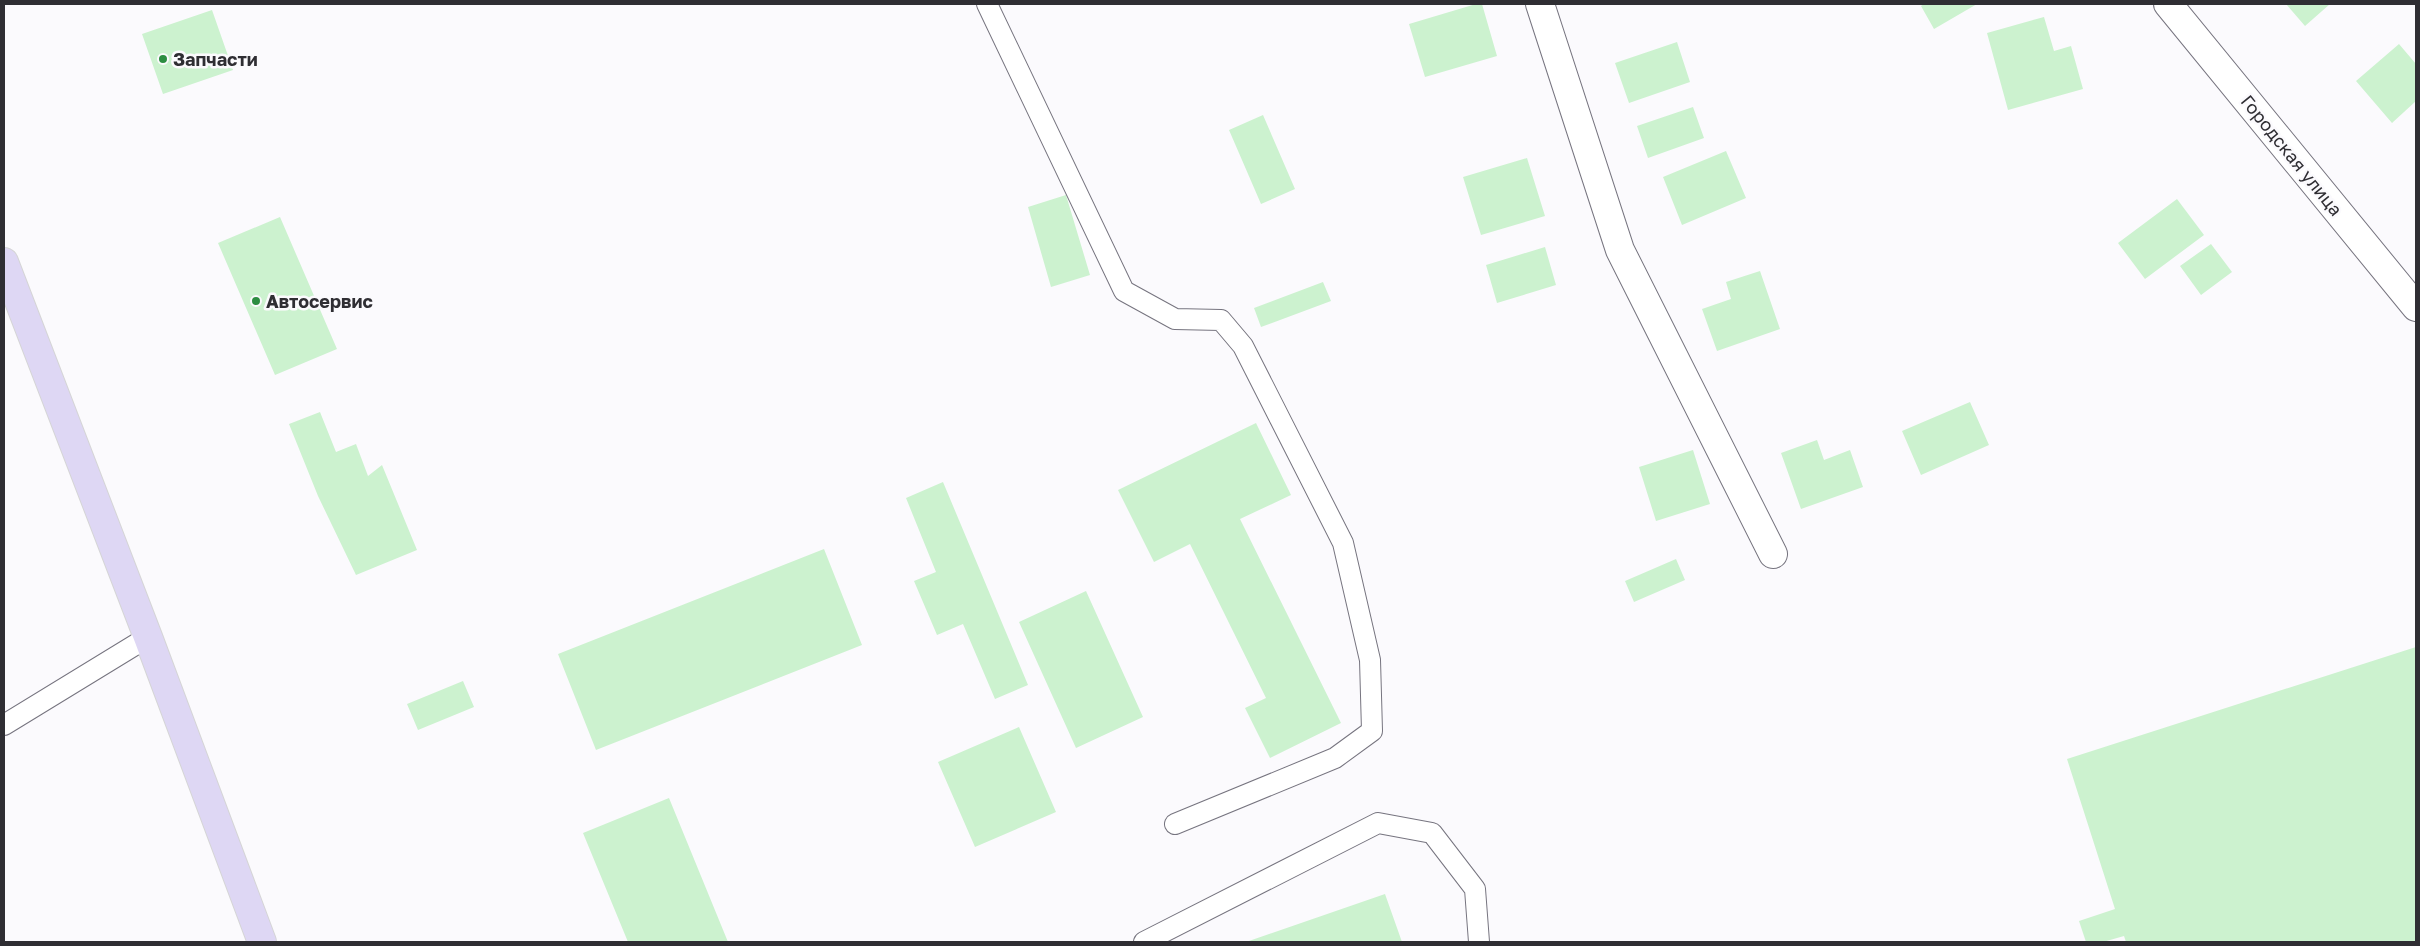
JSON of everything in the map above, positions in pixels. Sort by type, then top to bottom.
[{"type":"main road","points":[[4,262],[148,637],[262,942]]},
{"type":"street","points":[[1540,4],[1620,250],[1773,554]]},
{"type":"street","name":"Городская улица","points":[[2168,4],[2416,307]]},
{"type":"lane","points":[[987,4],[1124,291],[1175,319],[1221,320],[1242,346],[1343,543],[1370,660],[1372,731],[1335,758],[1175,824]]},
{"type":"lane","points":[[4,726],[148,637]]},
{"type":"lane","points":[[1144,942],[1378,823],[1432,833],[1475,889],[1479,942]]},
{"type":"building","points":[[1476,4],[1482,4],[1497,56],[1425,77],[1409,24]]},
{"type":"building","points":[[1924,4],[1977,4],[1934,29],[1921,6]]},
{"type":"building","points":[[2286,4],[2330,4],[2305,26]]},
{"type":"building","points":[[212,10],[233,70],[163,94],[142,34]]},
{"type":"building","points":[[2044,17],[2054,51],[2071,46],[2083,89],[2008,110],[1987,33]]},
{"type":"building","points":[[1677,42],[1690,82],[1629,103],[1615,63]]},
{"type":"building","points":[[2399,44],[2416,64],[2416,101],[2392,123],[2356,81]]},
{"type":"building","points":[[1693,107],[1704,138],[1648,158],[1637,126]]},
{"type":"building","points":[[1263,115],[1295,189],[1261,204],[1229,130]]},
{"type":"building","points":[[1726,151],[1746,198],[1682,225],[1663,177]]},
{"type":"building","points":[[1527,158],[1545,216],[1481,235],[1463,177]]},
{"type":"building","points":[[1066,195],[1090,275],[1051,287],[1028,207]]},
{"type":"building","points":[[2177,199],[2204,235],[2145,279],[2118,243]]},
{"type":"building","points":[[280,217],[337,349],[275,375],[218,243]]},
{"type":"building","points":[[2211,244],[2232,272],[2201,295],[2180,266]]},
{"type":"building","points":[[1545,247],[1556,285],[1497,303],[1486,265]]},
{"type":"building","points":[[1760,271],[1780,329],[1717,351],[1702,309],[1731,299],[1726,282]]},
{"type":"building","points":[[1323,282],[1331,301],[1261,327],[1254,308]]},
{"type":"building","points":[[1970,402],[1989,445],[1921,475],[1902,431]]},
{"type":"building","points":[[320,412],[336,452],[356,444],[368,476],[382,465],[417,550],[356,575],[318,496],[289,424]]},
{"type":"building","points":[[1256,423],[1291,495],[1240,519],[1341,723],[1270,758],[1245,708],[1266,698],[1190,544],[1154,562],[1118,490]]},
{"type":"building","points":[[1817,440],[1824,460],[1850,450],[1863,487],[1801,509],[1781,453]]},
{"type":"building","points":[[1693,450],[1710,504],[1656,521],[1639,467]]},
{"type":"building","points":[[943,482],[1028,685],[995,699],[963,624],[937,635],[914,581],[936,572],[906,498]]},
{"type":"building","points":[[824,549],[862,645],[596,750],[558,654]]},
{"type":"building","points":[[1676,559],[1685,580],[1634,602],[1625,581]]},
{"type":"building","points":[[1086,591],[1143,717],[1076,748],[1019,622]]},
{"type":"building","points":[[2416,647],[2416,942],[2126,942],[2124,936],[2103,942],[2086,942],[2079,921],[2115,909],[2067,759]]},
{"type":"building","points":[[463,681],[474,707],[418,730],[407,704]]},
{"type":"building","points":[[1019,727],[1056,812],[975,847],[938,762]]},
{"type":"building","points":[[669,798],[728,942],[628,942],[583,833]]},
{"type":"building","points":[[1385,894],[1402,942],[1246,942]]},
{"type":"place","name":"Запчасти","points":[[163,59]]},
{"type":"place","name":"Автосервис","points":[[256,301]]}]
